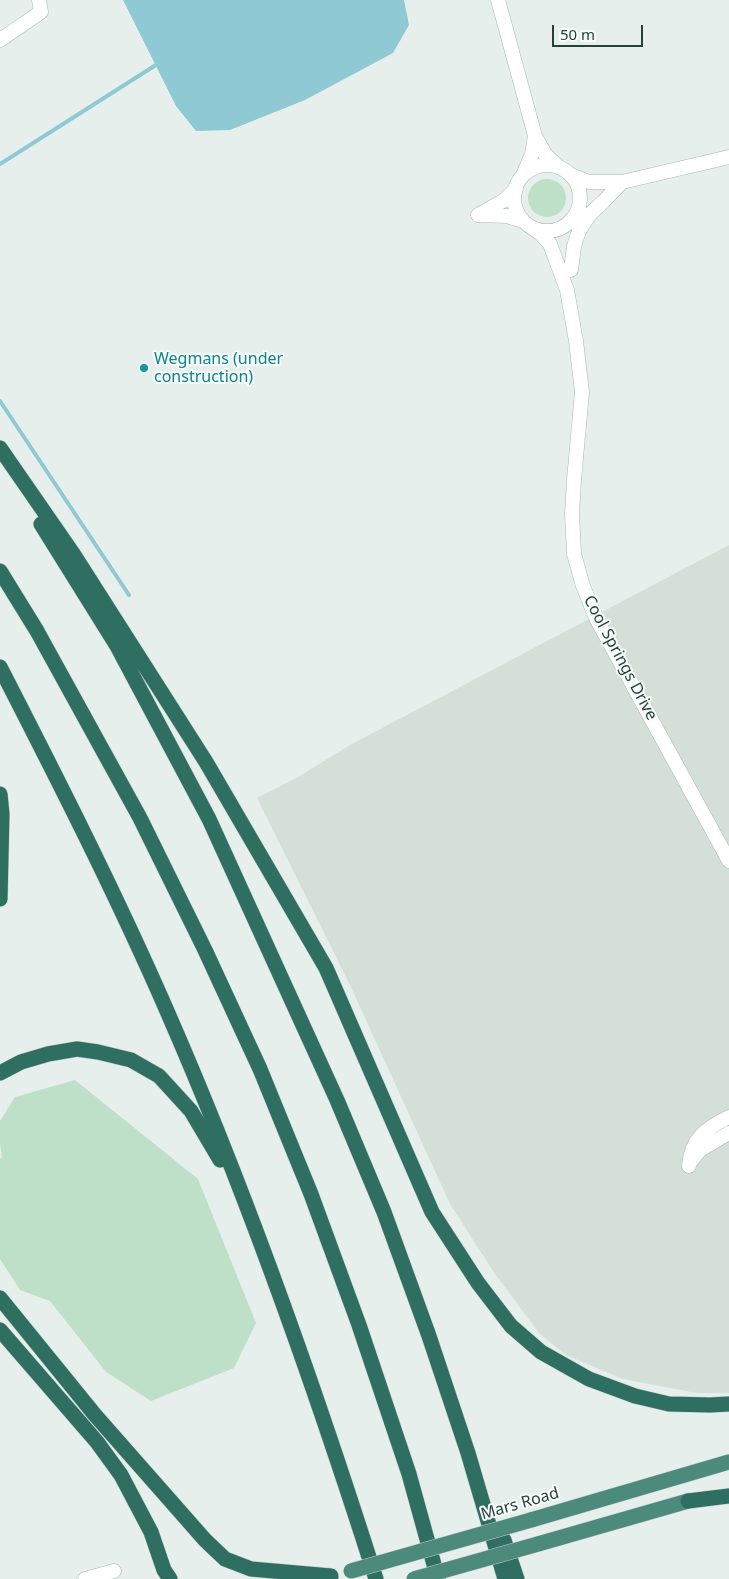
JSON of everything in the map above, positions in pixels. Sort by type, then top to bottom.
[{"type":"highway","points":[[0,448],[74,555],[206,762],[326,968],[432,1212],[478,1283],[511,1326],[541,1352],[588,1380],[635,1396],[669,1404],[729,1404]]},
{"type":"highway","points":[[0,459],[117,646],[209,819],[330,1082],[373,1186],[429,1336],[468,1453],[505,1579]]},
{"type":"highway","points":[[0,571],[37,631],[140,818],[205,950],[260,1069],[311,1194],[359,1325],[409,1474],[438,1579]]},
{"type":"highway","points":[[0,667],[55,774],[166,1010],[211,1115],[274,1278],[337,1457],[376,1579]]},
{"type":"highway","points":[[0,794],[2,814],[0,899]]},
{"type":"highway","points":[[0,1073],[21,1062],[48,1054],[78,1049],[131,1060],[160,1076],[191,1111],[218,1156],[274,1278]]},
{"type":"highway","points":[[0,1298],[95,1415],[205,1540],[225,1559],[251,1569],[326,1578]]},
{"type":"highway","points":[[0,1330],[97,1442],[122,1475],[151,1532],[166,1576]]},
{"type":"highway","points":[[468,1453],[510,1555],[517,1579]]},
{"type":"highway","name":"Mars Road","points":[[326,1578],[729,1462]]},
{"type":"highway","points":[[414,1579],[688,1501],[729,1496]]},
{"type":"street","points":[[0,40],[40,6],[53,0]]},
{"type":"street","points":[[498,0],[534,136],[545,154],[566,172],[577,184],[580,194],[579,208],[572,221],[552,231],[541,231],[508,216],[478,215],[503,201],[532,170],[539,167],[546,166],[566,172],[589,182],[622,182],[729,157]]},
{"type":"street","points":[[527,224],[518,214],[514,198],[518,184],[530,163],[534,136]]},
{"type":"street","points":[[571,270],[574,246],[579,231],[590,214],[622,182]]},
{"type":"street","name":"Cool Springs Drive","points":[[567,290],[571,270],[567,240],[572,221]]},
{"type":"street","name":"Cool Springs Drive","points":[[527,224],[541,234],[550,244],[567,290],[576,341],[582,392],[572,514],[574,554],[583,586],[596,620],[729,861]]},
{"type":"street","points":[[729,1116],[697,1138],[692,1148],[689,1166],[700,1150],[729,1132]]},
{"type":"street","points":[[85,1579],[114,1571]]},
{"type":"shaded area","points":[[729,545],[729,1393],[696,1393],[623,1379],[566,1355],[539,1333],[495,1274],[450,1204],[350,985],[257,798],[298,777],[350,745]]},
{"type":"green space","points":[[547,179],[560,185],[566,198],[560,211],[547,217],[534,211],[528,198],[534,185]]},
{"type":"green space","points":[[75,1080],[198,1179],[256,1323],[234,1368],[151,1401],[106,1372],[50,1301],[20,1290],[0,1259],[0,1159],[2,1157],[0,1121],[15,1097]]},
{"type":"water","points":[[123,0],[404,0],[409,25],[393,53],[305,100],[230,130],[196,131],[176,106]]},
{"type":"waterway","points":[[0,164],[159,63]]},
{"type":"waterway","points":[[0,401],[129,595]]},
{"type":"place","name":"Wegmans (under construction)","points":[[144,368]]}]
